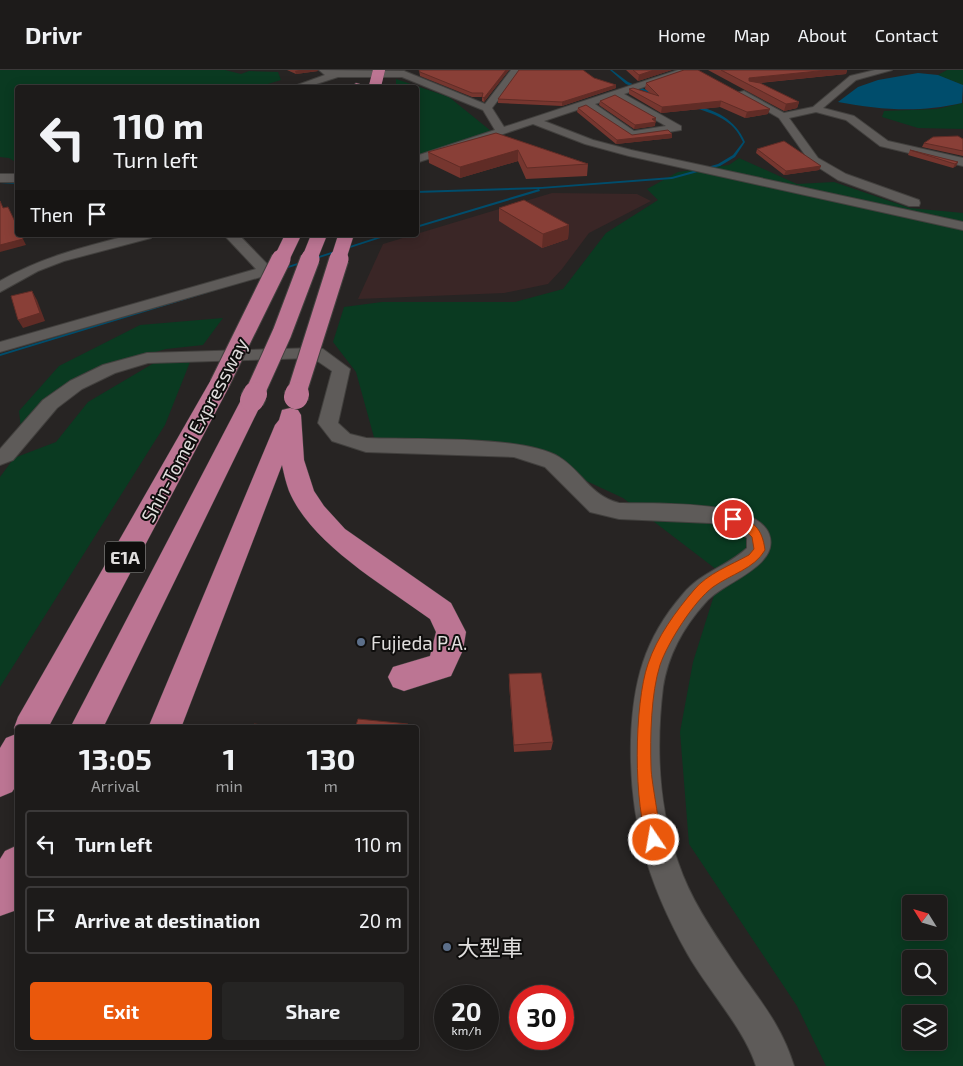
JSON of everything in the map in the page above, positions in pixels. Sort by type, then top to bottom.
[{"type":"highway","points":[[355,85],[359,70]]},
{"type":"highway","points":[[375,85],[379,70]]},
{"type":"highway","name":"Shin-Tomei Expressway","points":[[32,725],[220,384],[292,237]]},
{"type":"highway","name":"Shin-Tomei Expressway","points":[[88,725],[252,400],[282,333],[318,237]]},
{"type":"highway","points":[[165,725],[293,406],[345,237]]},
{"type":"highway","points":[[293,406],[292,460],[302,492],[315,513],[336,536],[441,611],[451,632],[448,650],[440,666],[404,677]]},
{"type":"highway","points":[[0,780],[15,754]]},
{"type":"highway","points":[[0,897],[15,870]]},
{"type":"street","points":[[324,70],[329,74],[338,72],[405,72],[410,78],[487,108],[502,132]]},
{"type":"street","points":[[487,108],[516,70]]},
{"type":"street","points":[[419,159],[687,70]]},
{"type":"street","points":[[816,109],[853,78],[885,70]]},
{"type":"street","points":[[304,85],[330,78],[338,72]]},
{"type":"street","points":[[732,88],[783,116],[814,160],[832,169],[842,177],[915,203]]},
{"type":"street","points":[[588,103],[632,134],[678,128],[616,94]]},
{"type":"street","points":[[783,116],[816,109],[850,118],[884,144],[963,162]]},
{"type":"street","points":[[534,121],[611,148],[963,226]]},
{"type":"street","points":[[0,178],[15,178]]},
{"type":"street","points":[[0,287],[32,268],[59,258],[138,237]]},
{"type":"street","points":[[0,347],[266,271],[233,237]]},
{"type":"street","points":[[0,272],[32,268]]},
{"type":"street","points":[[0,458],[6,455],[50,404],[76,385],[109,369],[146,358],[317,353],[330,359],[340,369],[328,423],[334,434],[347,441],[366,445],[515,450],[552,462],[598,506],[619,511],[711,515],[733,519],[747,525],[758,535],[759,550],[753,558],[710,583],[699,592],[666,638],[654,665],[648,697],[644,767],[650,823],[663,870],[675,900],[722,977],[755,1020],[772,1054],[775,1066]]},
{"type":"shaded area","points":[[552,193],[637,194],[651,201],[589,233],[562,269],[548,284],[504,293],[358,299],[383,244],[406,237],[419,237],[419,233]]},
{"type":"green space","points":[[0,70],[225,70],[241,74],[249,71],[278,72],[281,80],[268,84],[270,85],[15,85],[15,162],[9,158],[0,157]]},
{"type":"green space","points":[[947,70],[963,70],[963,85],[938,75]]},
{"type":"green space","points":[[396,79],[414,85],[396,85]]},
{"type":"green space","points":[[419,87],[449,97],[491,131],[419,155]]},
{"type":"green space","points":[[963,103],[963,129],[918,128],[882,117],[884,111],[937,109]]},
{"type":"green space","points":[[739,158],[797,184],[834,182],[910,208],[963,213],[963,1066],[826,1066],[797,1006],[689,844],[680,732],[693,662],[721,573],[623,498],[509,445],[375,441],[356,372],[333,342],[344,307],[382,302],[515,302],[563,289],[606,233],[658,200],[647,189],[678,172],[729,165]]},
{"type":"green space","points":[[223,318],[203,345],[166,349],[88,371],[38,408],[21,428],[19,411],[59,366],[140,325]]},
{"type":"green space","points":[[159,360],[190,362],[165,425],[0,687],[0,477],[14,458],[56,442],[88,402]]},
{"type":"water","points":[[918,73],[938,75],[963,85],[962,103],[931,108],[900,109],[838,102],[858,87],[878,80]]},
{"type":"building","points":[[419,70],[506,70],[484,98],[482,97],[483,93],[472,93]]},
{"type":"building","points":[[519,70],[583,70],[594,78],[616,85],[562,102],[498,99]]},
{"type":"building","points":[[633,70],[654,70],[639,75]]},
{"type":"building","points":[[684,70],[698,70],[770,109],[747,112],[721,101],[662,107],[629,89],[633,88],[659,96],[646,83]]},
{"type":"building","points":[[721,70],[828,70],[749,78],[749,81],[760,83],[799,102],[786,104]]},
{"type":"building","points":[[615,95],[656,118],[652,119],[656,122],[635,125],[600,101]]},
{"type":"building","points":[[586,105],[632,135],[668,130],[672,134],[617,140],[578,108]]},
{"type":"building","points":[[496,133],[588,164],[527,168],[518,150],[460,167],[428,152]]},
{"type":"building","points":[[958,136],[963,139],[963,151],[924,143],[933,137]]},
{"type":"building","points":[[784,141],[821,166],[786,171],[757,149]]},
{"type":"building","points":[[910,150],[958,162],[955,164]]},
{"type":"building","points":[[524,200],[569,225],[543,234],[499,208]]},
{"type":"building","points":[[0,201],[3,208],[8,207],[15,222],[15,237],[22,237],[23,239],[0,245]]},
{"type":"building","points":[[32,291],[40,313],[18,320],[11,296]]},
{"type":"building","points":[[541,673],[553,742],[514,745],[509,674]]},
{"type":"building","points":[[358,719],[408,724],[408,725],[356,725]]},
{"type":"waterway","points":[[611,70],[627,83],[655,94]]},
{"type":"waterway","points":[[419,192],[542,188],[672,178],[719,165],[734,156],[744,142],[741,134],[724,118],[693,106]]},
{"type":"waterway","points":[[0,182],[15,183]]},
{"type":"waterway","points":[[419,226],[539,190]]},
{"type":"waterway","points":[[281,269],[382,237]]},
{"type":"waterway","points":[[0,355],[241,282]]},
{"type":"place","name":"Fujieda P.A.","points":[[361,642]]},
{"type":"place","name":"大型車","points":[[447,947]]},
{"type":"route","points":[[654,840],[650,823],[644,767],[648,697],[654,665],[666,638],[699,592],[710,583],[753,558],[759,550],[758,535],[747,525],[733,519]]}]
